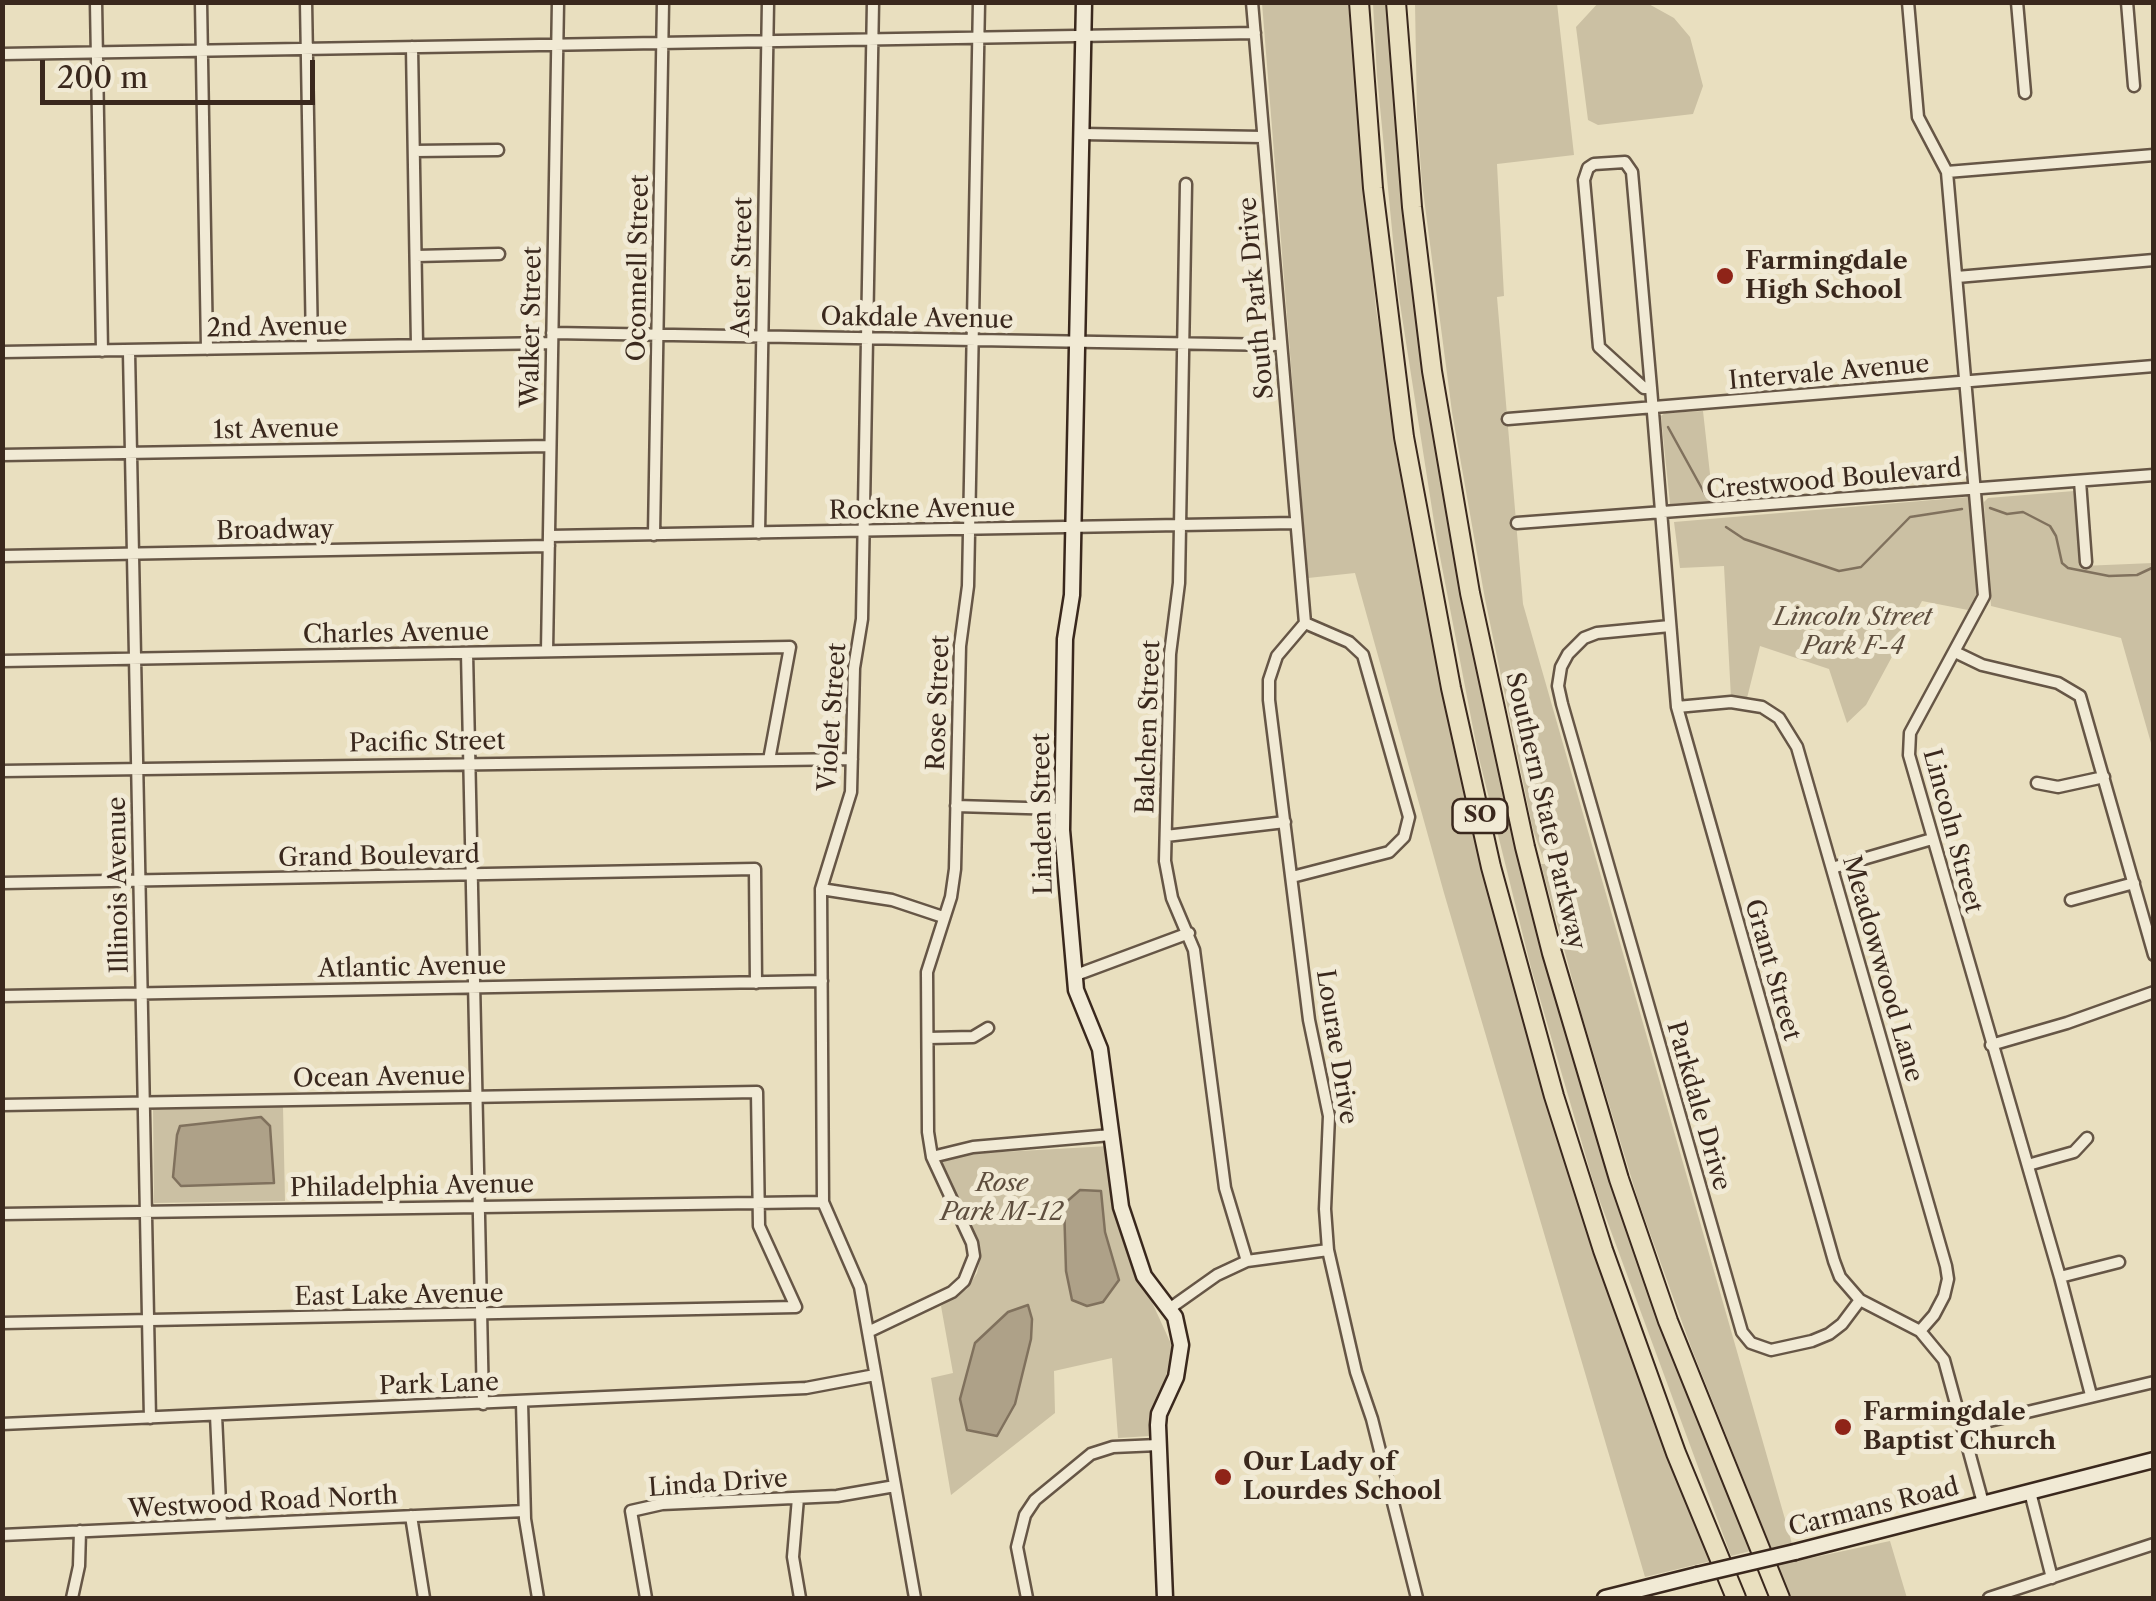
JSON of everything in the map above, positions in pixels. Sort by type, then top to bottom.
[{"type":"highway","name":"SO","points":[[1359,2],[1374,188],[1404,438],[1450,688],[1491,867],[1554,1096],[1603,1250],[1676,1453],[1736,1598]]},
{"type":"highway","name":"Southern State Parkway","points":[[1396,2],[1405,130],[1432,371],[1470,593],[1524,847],[1584,1068],[1624,1195],[1695,1393],[1780,1598]]},
{"type":"highway","points":[[1405,130],[1408,2]]},
{"type":"street","points":[[96,2],[102,351]]},
{"type":"street","points":[[201,2],[207,349]]},
{"type":"street","points":[[306,2],[312,347]]},
{"type":"street","name":"Walker Street","points":[[547,652],[558,2]]},
{"type":"street","name":"Oconnell Street","points":[[654,534],[663,2]]},
{"type":"street","name":"Aster Street","points":[[759,532],[768,2]]},
{"type":"street","name":"Violet Street","points":[[873,2],[862,618],[854,668],[851,792],[822,889],[823,1202],[860,1287],[915,1598]]},
{"type":"street","name":"Rose Street","points":[[868,1332],[952,1292],[972,1269],[972,1243],[932,1156],[928,1132],[927,972],[951,897],[955,869],[960,646],[968,586],[979,2]]},
{"type":"street","name":"Linden Street","points":[[1084,2],[1074,527],[1072,595],[1065,639],[1062,809],[1076,975],[1081,1006],[1100,1049],[1121,1207],[1144,1276],[1175,1316],[1181,1346],[1176,1378],[1158,1414],[1165,1598]]},
{"type":"street","name":"South Park Drive","points":[[1252,2],[1305,624]]},
{"type":"street","points":[[1908,2],[1918,117],[1945,167],[2154,155]]},
{"type":"street","points":[[2017,2],[2024,93]]},
{"type":"street","points":[[2128,2],[2134,86]]},
{"type":"street","points":[[2,54],[1255,33]]},
{"type":"street","points":[[412,47],[417,345]]},
{"type":"street","points":[[1081,134],[1264,137]]},
{"type":"street","points":[[414,151],[498,150]]},
{"type":"street","name":"Grant Street","points":[[1651,388],[1644,388],[1599,346],[1584,180],[1594,164],[1624,162],[1632,172],[1662,513],[1677,707],[1834,1260],[1840,1276],[1860,1300]]},
{"type":"street","name":"Lincoln Street","points":[[1945,167],[1984,596],[1907,743],[2092,1396]]},
{"type":"street","name":"Balchen Street","points":[[1186,184],[1179,583],[1170,654],[1168,885],[1189,933],[1198,974],[1224,1188],[1247,1261]]},
{"type":"street","points":[[416,256],[499,254]]},
{"type":"street","points":[[1957,277],[2154,260]]},
{"type":"street","name":"Oakdale Avenue","points":[[552,338],[657,334],[1280,345]]},
{"type":"street","name":"2nd Avenue","points":[[2,352],[417,345],[552,338]]},
{"type":"street","name":"Illinois Avenue","points":[[129,352],[150,1418]]},
{"type":"street","name":"Intervale Avenue","points":[[1508,420],[2154,366]]},
{"type":"street","name":"1st Avenue","points":[[2,455],[550,446]]},
{"type":"street","name":"Crestwood Boulevard","points":[[1517,523],[2154,475]]},
{"type":"street","points":[[2080,482],[2086,562]]},
{"type":"street","name":"Rockne Avenue","points":[[549,542],[654,534],[1295,523]]},
{"type":"street","name":"Broadway","points":[[2,556],[549,542]]},
{"type":"street","points":[[1292,878],[1389,852],[1404,837],[1409,817],[1363,656],[1350,642],[1305,624]]},
{"type":"street","name":"Lourae Drive","points":[[1305,624],[1277,656],[1269,680],[1309,1020],[1329,1116],[1325,1209],[1328,1250],[1356,1372],[1372,1419],[1417,1598]]},
{"type":"street","name":"Parkdale Drive","points":[[1670,626],[1597,633],[1584,638],[1568,654],[1558,686],[1576,753],[1742,1332],[1751,1343],[1771,1350],[1812,1341],[1842,1324],[1860,1300]]},
{"type":"street","name":"Charles Avenue","points":[[2,661],[790,647],[769,760]]},
{"type":"street","points":[[1955,652],[1982,665],[2058,683],[2076,692],[2086,707],[2154,955]]},
{"type":"street","points":[[467,653],[483,1404]]},
{"type":"street","name":"Meadowwood Lane","points":[[1677,707],[1746,703],[1762,707],[1779,718],[1797,747],[1946,1266],[1944,1296],[1920,1331]]},
{"type":"street","name":"Pacific Street","points":[[2,771],[852,759]]},
{"type":"street","points":[[2037,783],[2058,787],[2104,777]]},
{"type":"street","points":[[956,806],[1062,809]]},
{"type":"street","points":[[1166,836],[1284,822]]},
{"type":"street","points":[[1832,868],[1932,839]]},
{"type":"street","name":"Grand Boulevard","points":[[2,883],[756,869],[756,982]]},
{"type":"street","points":[[2071,900],[2134,883]]},
{"type":"street","points":[[822,889],[892,900],[944,917]]},
{"type":"street","points":[[1076,975],[1189,933]]},
{"type":"street","name":"Atlantic Avenue","points":[[2,996],[822,981]]},
{"type":"street","points":[[1991,1045],[2154,992]]},
{"type":"street","points":[[928,1038],[973,1036],[988,1028]]},
{"type":"street","name":"Ocean Avenue","points":[[2,1105],[757,1092],[758,1202]]},
{"type":"street","points":[[932,1156],[973,1146],[1111,1135]]},
{"type":"street","points":[[2028,1165],[2074,1152],[2087,1138]]},
{"type":"street","name":"East Lake Avenue","points":[[2,1324],[796,1307],[759,1226],[758,1202]]},
{"type":"street","name":"Philadelphia Avenue","points":[[2,1214],[823,1202]]},
{"type":"street","points":[[1169,1308],[1217,1275],[1247,1261],[1328,1250]]},
{"type":"street","points":[[2060,1277],[2119,1262]]},
{"type":"street","points":[[1860,1300],[1920,1331],[1944,1360],[1983,1504]]},
{"type":"street","name":"Park Lane","points":[[2,1424],[806,1388],[875,1375]]},
{"type":"street","points":[[1964,1427],[2153,1382]]},
{"type":"street","points":[[522,1402],[524,1511],[538,1598]]},
{"type":"street","points":[[216,1415],[221,1525]]},
{"type":"street","points":[[1027,1598],[1017,1546],[1025,1514],[1035,1500],[1075,1464],[1098,1450],[1158,1445]]},
{"type":"street","name":"Carmans Road","points":[[1605,1598],[2154,1460]]},
{"type":"street","name":"Linda Drive","points":[[646,1598],[631,1511],[662,1504],[837,1496],[895,1486]]},
{"type":"street","points":[[2030,1492],[2052,1578]]},
{"type":"street","points":[[798,1498],[793,1556],[800,1598]]},
{"type":"street","name":"Westwood Road North","points":[[2,1535],[524,1511]]},
{"type":"street","points":[[411,1516],[424,1598]]},
{"type":"street","points":[[72,1598],[79,1566],[80,1531]]},
{"type":"street","points":[[1989,1598],[2154,1544]]},
{"type":"green space","points":[[1599,2],[1647,3],[1674,18],[1690,37],[1703,86],[1693,114],[1598,125],[1588,120],[1576,27]]},
{"type":"green space","points":[[1262,3],[1348,3],[1376,309],[1420,574],[1478,840],[1545,1099],[1638,1377],[1711,1561],[1645,1577],[1444,893],[1355,573],[1308,578]]},
{"type":"green space","points":[[1373,3],[1392,3],[1431,399],[1548,955],[1754,1550],[1731,1556],[1595,1188],[1531,968],[1478,754],[1437,541],[1398,291]]},
{"type":"green space","points":[[1415,3],[1557,3],[1574,155],[1497,164],[1504,296],[1497,297],[1523,604],[1797,1561],[1890,1541],[1907,1598],[1791,1598],[1691,1347],[1638,1200],[1541,864],[1545,864],[1533,830],[1485,599],[1452,412],[1422,183]]},
{"type":"green space","points":[[1703,411],[1713,501],[1670,504],[1661,416]]},
{"type":"green space","points":[[2074,491],[2082,566],[2153,563],[2153,750],[2121,638],[1991,606],[1984,502],[1988,498]]},
{"type":"green space","name":"Lincoln Street Park F-4","points":[[1968,497],[1978,591],[1968,610],[1922,601],[1866,705],[1847,723],[1829,669],[1760,646],[1747,698],[1731,698],[1724,566],[1680,568],[1674,522]]},
{"type":"green space","points":[[283,1107],[285,1201],[154,1203],[153,1108]]},
{"type":"green space","name":"Rose Park M-12","points":[[1109,1146],[1124,1241],[1172,1346],[1165,1381],[1149,1419],[1150,1436],[1118,1438],[1112,1358],[1054,1371],[1055,1413],[951,1495],[931,1378],[953,1373],[941,1306],[967,1289],[977,1273],[981,1255],[940,1162],[966,1154]]},
{"type":"shaded area","points":[[261,1117],[270,1126],[274,1183],[181,1186],[173,1177],[180,1126]]},
{"type":"shaded area","points":[[1080,1190],[1101,1191],[1105,1232],[1119,1280],[1103,1302],[1087,1306],[1072,1300],[1066,1271],[1064,1204]]},
{"type":"shaded area","points":[[1028,1305],[1031,1339],[1015,1404],[997,1436],[967,1430],[960,1399],[975,1343],[1008,1312]]},
{"type":"waterway","points":[[1668,427],[1706,496]]},
{"type":"waterway","points":[[1990,508],[2007,514],[2023,512],[2050,526],[2062,563],[2068,568],[2109,576],[2137,575],[2154,567]]},
{"type":"waterway","points":[[1726,527],[1744,539],[1839,571],[1861,567],[1910,517],[1962,509]]},
{"type":"place","name":"Farmingdale High School","points":[[1725,276]]},
{"type":"place","name":"Farmingdale Baptist Church","points":[[1843,1427]]},
{"type":"place","name":"Our Lady of Lourdes School","points":[[1223,1477]]}]
